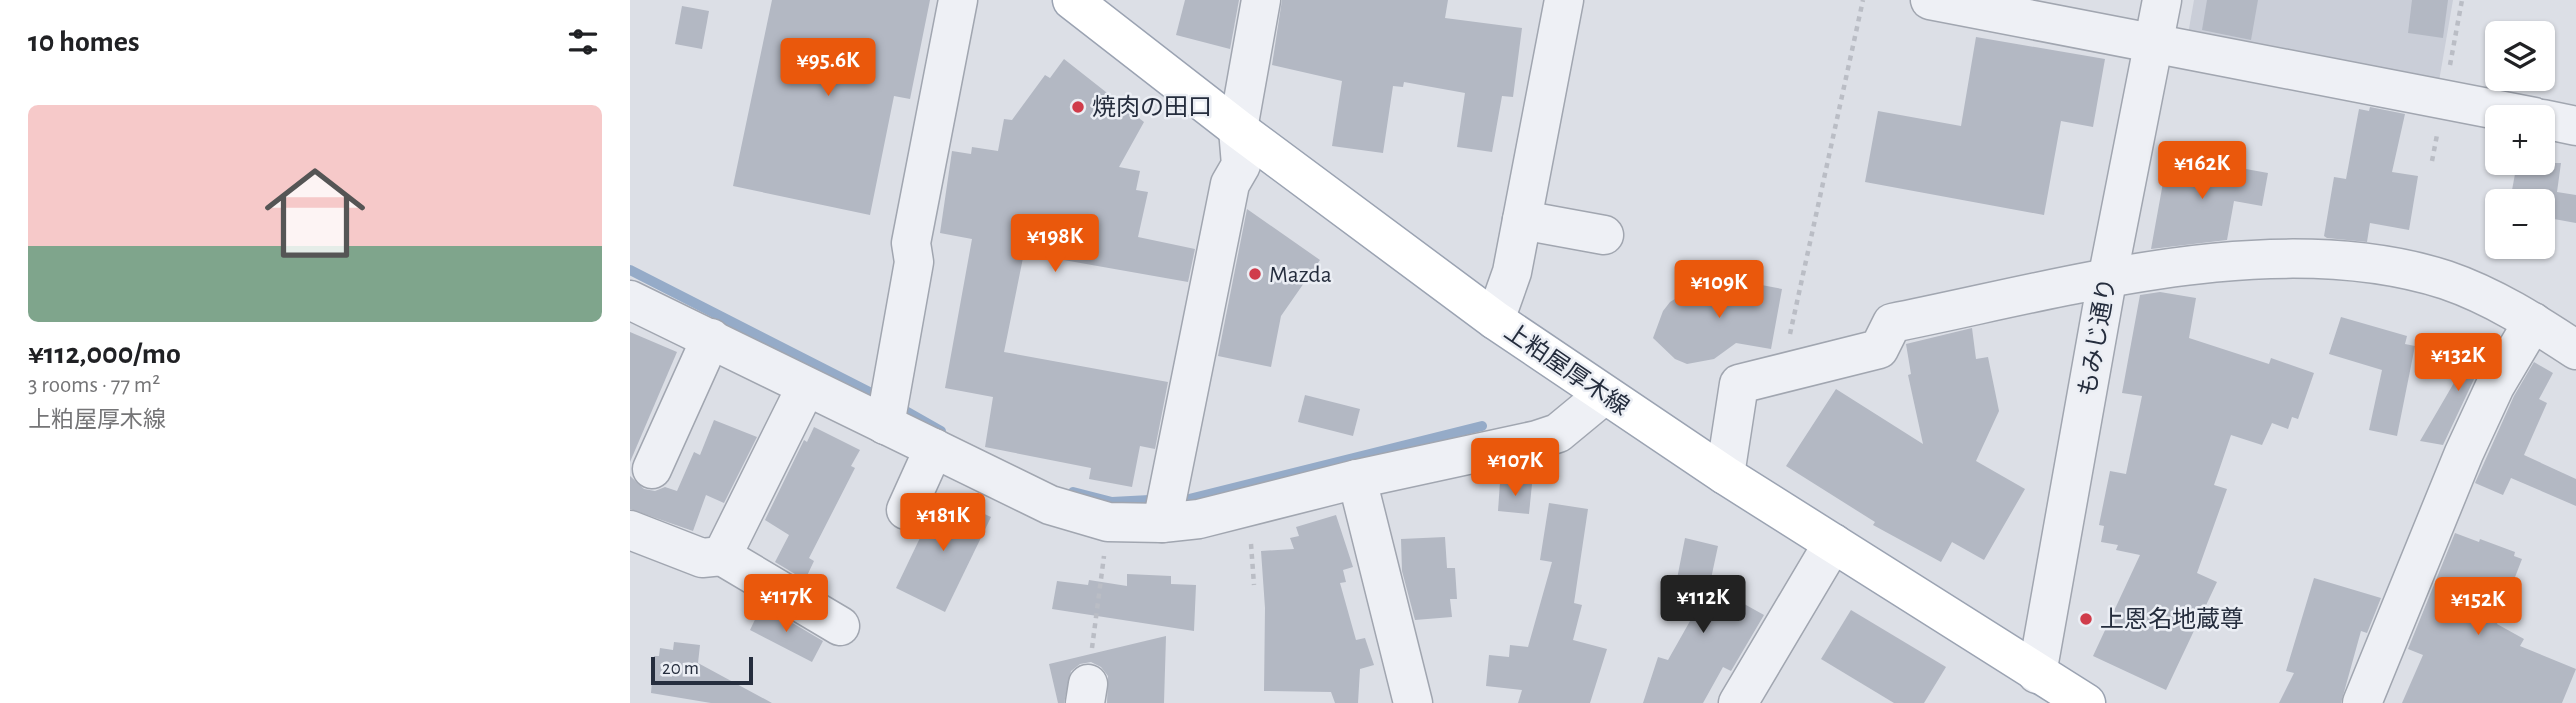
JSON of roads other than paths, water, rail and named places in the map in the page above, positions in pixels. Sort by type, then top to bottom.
[{"type":"main road","name":"上粕屋厚木線","points":[[1072,0],[1238,129],[1495,320],[1725,475],[2086,703]]},
{"type":"street","points":[[885,425],[914,262],[911,243],[958,0]]},
{"type":"street","points":[[1161,523],[1230,184],[1241,165],[1238,129],[1261,0]]},
{"type":"street","points":[[1495,320],[1512,272],[1564,0]]},
{"type":"street","points":[[1930,0],[2155,41],[2485,107]]},
{"type":"street","name":"もみじ通り","points":[[2037,674],[2107,280],[2162,0]]},
{"type":"street","points":[[2555,122],[2576,126]]},
{"type":"street","points":[[1522,220],[1604,235]]},
{"type":"street","points":[[1725,475],[1739,384],[1880,349],[1892,323],[2107,280],[2246,258],[2347,260],[2445,280],[2533,322],[2576,351]]},
{"type":"street","points":[[630,300],[1050,505],[1108,522],[1161,523],[1199,519],[1357,479],[1537,440],[1558,433],[1604,395]]},
{"type":"street","points":[[2362,703],[2464,453],[2496,386],[2533,322]]},
{"type":"street","points":[[652,469],[711,338]]},
{"type":"street","points":[[722,556],[806,387]]},
{"type":"street","points":[[906,510],[934,448]]},
{"type":"street","points":[[1357,479],[1413,703]]},
{"type":"street","points":[[630,530],[702,558],[722,556],[840,626]]},
{"type":"street","points":[[1738,703],[1832,543]]},
{"type":"waterway","points":[[630,270],[879,397]]},
{"type":"waterway","points":[[904,410],[941,431]]},
{"type":"waterway","points":[[1185,500],[1482,426]]},
{"type":"waterway","points":[[1073,492],[1112,502],[1150,500]]},
{"type":"place","name":"焼肉の田口","points":[[1078,107]]},
{"type":"place","name":"Mazda","points":[[1255,274]]},
{"type":"place","name":"上恩名地蔵尊","points":[[2086,619]]}]
